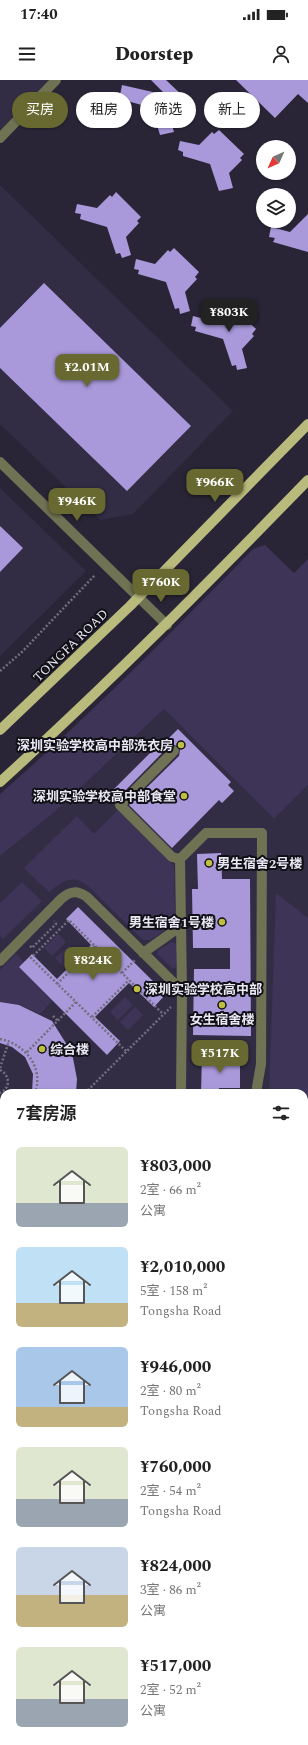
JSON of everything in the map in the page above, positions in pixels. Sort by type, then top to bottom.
[{"type":"main road","name":"TONGFA ROAD","points":[[0,730],[139,597],[308,424]]},
{"type":"main road","points":[[0,782],[67,722],[167,625],[308,480]]},
{"type":"street","points":[[0,138],[56,80]]},
{"type":"street","points":[[0,462],[167,625]]},
{"type":"street","points":[[174,751],[120,806],[172,857],[180,859]]},
{"type":"street","points":[[181,1089],[182,993],[180,859],[206,833],[262,833],[261,1064],[257,1089]]},
{"type":"street","points":[[0,961],[61,899],[73,892],[83,894],[87,897],[182,993]]},
{"type":"street","points":[[143,952],[181,926]]},
{"type":"path","points":[[0,671],[22,652],[95,575]]},
{"type":"path","points":[[126,1051],[31,958],[69,920],[163,1014]]},
{"type":"path","points":[[32,948],[56,924]]},
{"type":"path","points":[[45,935],[49,940]]},
{"type":"path","points":[[57,984],[95,946]]},
{"type":"path","points":[[122,973],[143,952]]},
{"type":"path","points":[[92,1017],[129,980]]},
{"type":"path","points":[[89,1089],[182,993]]},
{"type":"path","points":[[27,1052],[76,1002]]},
{"type":"path","points":[[52,1016],[58,1021]]},
{"type":"path","points":[[0,1039],[9,1041],[27,1052],[36,1070],[38,1080],[36,1089]]},
{"type":"path","points":[[6,1089],[8,1080],[5,1073],[0,1069],[9,1041]]},
{"type":"shaded area","points":[[0,80],[49,80],[37,92],[12,92],[12,118],[0,130]]},
{"type":"shaded area","points":[[0,185],[233,411],[133,514],[100,520],[0,424]]},
{"type":"shaded area","points":[[0,488],[86,571],[0,656]]},
{"type":"shaded area","points":[[265,545],[294,573],[308,559],[308,785],[274,819],[164,709],[57,810],[0,856],[0,794],[97,705],[253,549]]},
{"type":"shaded area","name":"深圳实验学校高中部","points":[[164,709],[274,819],[308,785],[308,1089],[0,1089],[0,856],[57,810]]},
{"type":"shaded area","points":[[118,810],[174,866],[175,917],[170,926],[150,940],[143,940],[87,885],[72,879],[63,882],[49,892],[24,868],[77,816],[94,834]]},
{"type":"shaded area","points":[[22,882],[42,901],[3,939],[0,936],[0,903]]},
{"type":"shaded area","points":[[276,893],[308,918],[308,1089],[269,1089]]},
{"type":"shaded area","points":[[58,934],[66,942],[52,956],[44,948]]},
{"type":"shaded area","points":[[172,942],[177,944],[176,967],[173,969],[157,954],[158,950]]},
{"type":"shaded area","points":[[69,945],[77,953],[64,967],[55,958]]},
{"type":"shaded area","points":[[16,954],[24,962],[19,967],[52,1001],[40,1014],[19,1005],[0,1002],[0,970]]},
{"type":"shaded area","points":[[125,997],[133,1005],[118,1020],[110,1012]]},
{"type":"shaded area","points":[[135,1007],[143,1015],[128,1030],[120,1022]]},
{"type":"building","points":[[151,80],[166,80],[179,92],[163,92]]},
{"type":"building","points":[[236,80],[308,80],[308,103],[298,94],[275,118],[260,103],[260,92],[248,92]]},
{"type":"building","points":[[122,85],[153,92],[140,92],[140,105],[132,102],[132,92],[121,92]]},
{"type":"building","points":[[158,128],[173,128],[174,132],[160,135]]},
{"type":"building","points":[[219,130],[244,154],[240,158],[242,160],[229,173],[233,188],[219,191],[210,164],[183,156],[183,152],[178,150],[180,141],[199,145],[212,132],[214,134]]},
{"type":"building","points":[[116,192],[141,217],[137,221],[139,223],[126,237],[131,255],[122,258],[120,253],[116,254],[107,227],[80,219],[81,214],[75,213],[77,204],[97,208],[110,195],[112,197]]},
{"type":"building","points":[[308,214],[308,252],[273,242],[275,238],[269,237],[271,228],[290,232],[296,228],[296,226]]},
{"type":"building","points":[[174,248],[199,272],[195,277],[197,279],[185,292],[190,311],[180,314],[179,308],[175,309],[166,282],[138,274],[139,270],[134,269],[136,259],[155,264],[168,250],[170,252]]},
{"type":"building","points":[[44,283],[191,426],[127,491],[0,368],[0,328]]},
{"type":"building","points":[[231,305],[256,329],[252,334],[254,336],[242,349],[247,368],[237,370],[236,365],[232,366],[223,339],[195,331],[196,327],[191,326],[193,316],[212,321],[225,307],[227,309]]},
{"type":"building","points":[[0,526],[23,548],[0,572]]},
{"type":"building","name":"深圳实验学校高中部食堂","points":[[178,729],[231,782],[228,785],[234,791],[222,803],[219,800],[172,848],[129,805],[179,756],[180,750],[178,746],[169,746],[117,799],[111,792],[153,750],[155,752]]},
{"type":"building","points":[[221,853],[222,879],[250,879],[251,1036],[193,1035],[194,969],[230,969],[230,948],[193,948],[192,889],[198,889],[197,854]]},
{"type":"building","points":[[78,907],[166,994],[154,1007],[129,983],[95,1017],[120,1041],[107,1055],[19,967],[32,954],[57,979],[91,945],[66,919]]},
{"type":"building","name":"综合楼","points":[[0,1002],[19,1005],[52,1021],[72,1053],[77,1079],[76,1089],[32,1089],[33,1074],[25,1057],[12,1047],[0,1043]]},
{"type":"building","points":[[202,1055],[218,1055],[219,1058],[240,1058],[240,1088],[201,1089]]},
{"type":"place","name":"深圳实验学校高中部洗衣房","points":[[181,745]]},
{"type":"place","name":"深圳实验学校高中部食堂","points":[[184,796]]},
{"type":"place","name":"男生宿舍2号楼","points":[[209,863]]},
{"type":"place","name":"男生宿舍1号楼","points":[[222,922]]},
{"type":"place","name":"深圳实验学校高中部","points":[[137,989]]},
{"type":"place","name":"女生宿舍楼","points":[[222,1005]]},
{"type":"place","name":"综合楼","points":[[42,1049]]}]
